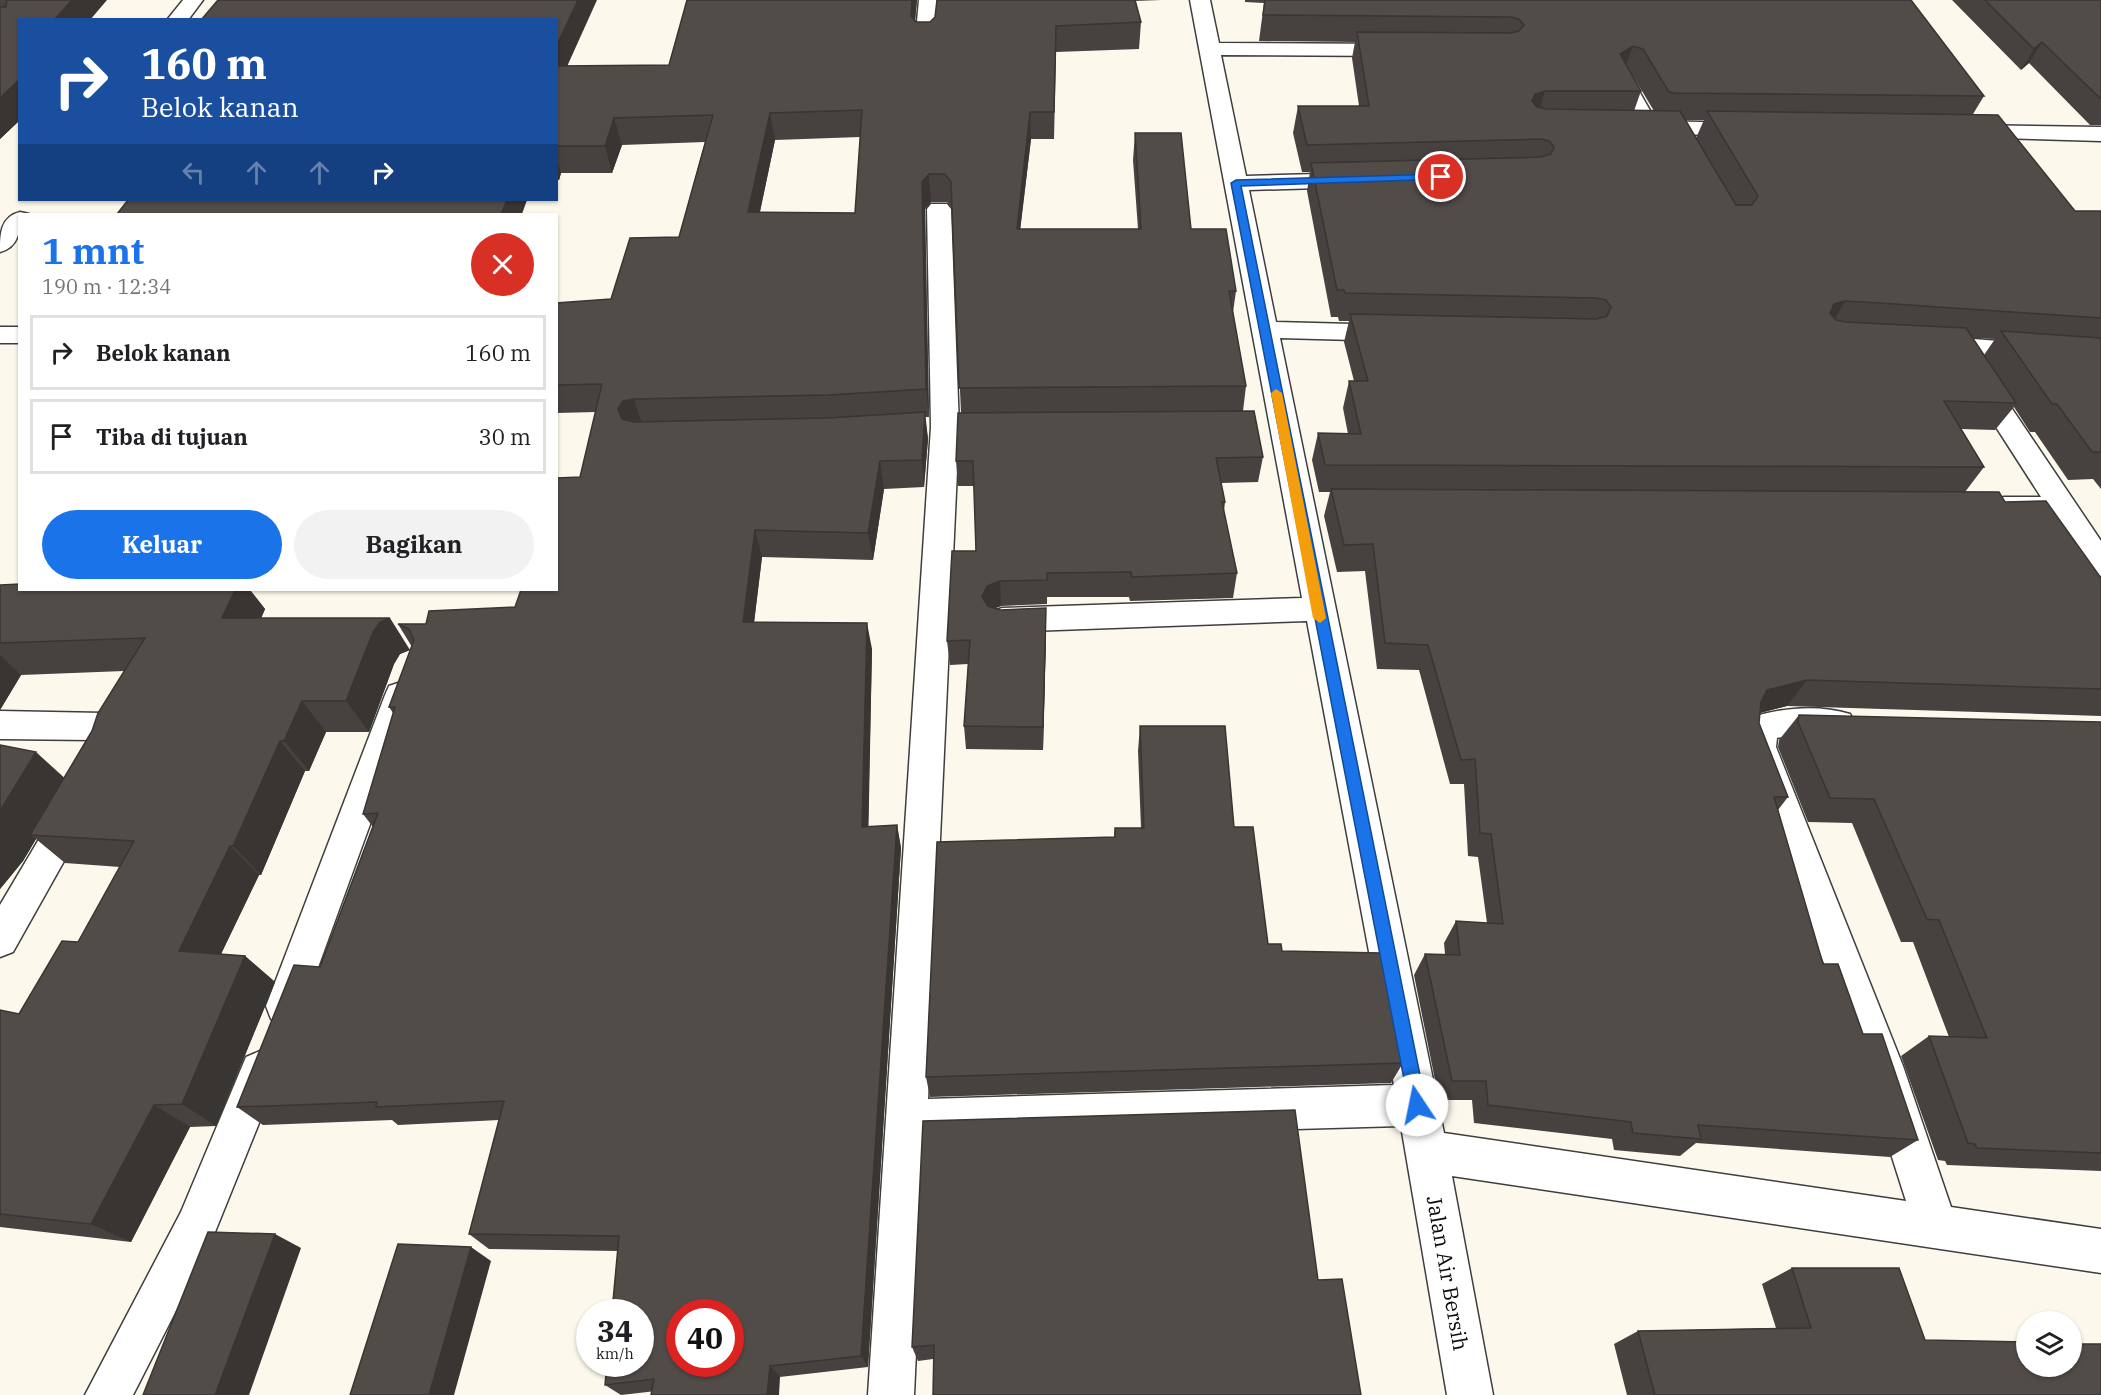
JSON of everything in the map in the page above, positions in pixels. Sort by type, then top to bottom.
[{"type":"street","points":[[179,18],[193,0]]},
{"type":"street","points":[[925,42],[930,0]]},
{"type":"street","name":"Jalan Air Bersih","points":[[1200,0],[1264,330],[1271,425],[1310,504],[1318,609],[1427,1151],[1470,1395]]},
{"type":"street","points":[[1210,49],[1422,50]]},
{"type":"street","points":[[1624,81],[1646,123],[1682,139],[1771,130]]},
{"type":"street","points":[[1629,127],[1652,127]]},
{"type":"street","points":[[1948,132],[2101,134]]},
{"type":"street","points":[[1236,183],[1378,179]]},
{"type":"street","points":[[0,209],[26,211]]},
{"type":"street","points":[[891,1395],[945,428],[939,209]]},
{"type":"street","points":[[0,245],[18,221]]},
{"type":"street","points":[[1264,330],[1419,333]]},
{"type":"street","points":[[0,335],[18,334]]},
{"type":"street","points":[[1910,343],[2101,357]]},
{"type":"street","points":[[1956,345],[2101,565]]},
{"type":"street","points":[[1979,507],[2063,507]]},
{"type":"street","points":[[1001,620],[1318,609]]},
{"type":"street","points":[[108,1395],[201,1216],[254,1088],[336,877],[412,665]]},
{"type":"street","points":[[1866,725],[1787,722],[1761,728],[1759,747],[1883,1066],[1936,1225]]},
{"type":"street","points":[[0,725],[103,727],[112,735],[109,750],[0,940]]},
{"type":"street","points":[[906,1120],[1417,1105]]},
{"type":"street","points":[[1427,1151],[2101,1251]]},
{"type":"building","points":[[7,0],[72,0],[56,18],[18,18],[18,81],[0,98],[0,7],[6,7]]},
{"type":"building","points":[[218,0],[578,0],[558,43],[558,18],[203,18]]},
{"type":"building","points":[[687,0],[912,0],[911,16],[916,22],[930,22],[935,17],[937,0],[1135,0],[1141,22],[1056,26],[1054,112],[1030,112],[1017,229],[1141,229],[1135,133],[1181,133],[1191,229],[1226,229],[1236,291],[1229,291],[1246,386],[959,388],[951,182],[945,174],[929,174],[922,182],[926,389],[828,395],[634,399],[623,401],[618,409],[622,419],[634,422],[828,418],[925,412],[922,460],[880,461],[868,533],[755,530],[743,622],[867,623],[862,827],[897,825],[861,1356],[770,1366],[767,1395],[651,1395],[654,1379],[605,1385],[606,1377],[654,1377],[654,1299],[613,1299],[619,1236],[469,1234],[504,1101],[376,1107],[377,1102],[237,1107],[294,965],[320,967],[378,813],[363,814],[395,707],[389,707],[414,640],[409,629],[398,624],[426,624],[429,611],[515,607],[521,591],[558,591],[558,478],[580,477],[602,384],[558,385],[558,303],[611,299],[630,238],[679,237],[713,115],[614,118],[605,146],[558,146],[558,66],[669,65]],"holes":[[[862,110],[855,213],[748,212],[770,113]]]},
{"type":"building","points":[[1265,0],[1911,0],[1984,96],[1674,93],[1669,92],[1643,49],[1633,46],[1620,54],[1641,91],[1545,91],[1535,94],[1532,101],[1537,107],[1546,109],[1680,111],[1736,205],[1752,205],[1758,196],[1707,111],[1998,115],[2075,211],[2101,211],[2101,318],[1845,301],[1834,304],[1830,313],[1836,320],[1845,322],[1966,328],[2016,403],[1944,401],[1984,467],[1325,465],[1318,433],[1361,434],[1349,381],[1368,381],[1350,314],[1596,319],[1607,316],[1611,307],[1606,300],[1596,298],[1345,293],[1344,290],[1337,290],[1311,163],[1541,157],[1551,154],[1554,147],[1549,141],[1541,139],[1307,145],[1298,106],[1369,106],[1357,32],[1511,33],[1519,31],[1524,25],[1519,19],[1511,17],[1263,15]]},
{"type":"building","points":[[1985,0],[2101,0],[2101,99],[2042,42],[2034,49]]},
{"type":"building","points":[[127,201],[507,201],[501,213],[118,213]]},
{"type":"building","points":[[2001,331],[2101,338],[2101,452],[2092,452],[2057,404],[2052,404]]},
{"type":"building","points":[[1254,411],[1263,457],[1216,458],[1225,502],[1222,502],[1237,573],[1132,577],[1131,572],[1047,573],[1047,580],[1000,581],[987,586],[982,597],[988,606],[1000,610],[1046,608],[1043,727],[964,726],[970,640],[947,641],[952,551],[976,551],[973,461],[956,461],[958,413]]},
{"type":"building","points":[[1331,489],[1999,492],[2005,502],[2046,501],[2101,578],[2101,689],[1807,680],[1767,690],[1761,702],[1759,723],[1788,797],[1774,797],[1823,964],[1838,964],[1863,1034],[1882,1034],[1918,1140],[1698,1125],[1701,1139],[1633,1133],[1631,1122],[1488,1105],[1486,1081],[1452,1081],[1425,954],[1460,955],[1456,921],[1503,924],[1491,834],[1480,833],[1475,759],[1461,760],[1428,645],[1385,643],[1373,544],[1344,545]]},
{"type":"building","points":[[18,584],[18,591],[235,591],[222,618],[390,618],[380,622],[373,632],[346,701],[302,701],[284,741],[280,741],[233,846],[230,846],[179,951],[245,956],[182,1104],[154,1105],[91,1224],[0,1214],[0,1010],[19,1014],[62,941],[78,942],[134,841],[30,835],[92,731],[98,713],[145,638],[0,643],[0,585]]},
{"type":"building","points":[[1799,715],[2101,722],[2101,1153],[1977,1148],[1975,1144],[1968,1143],[1929,1036],[1987,1038],[1939,920],[1927,919],[1874,799],[1830,798],[1798,722]]},
{"type":"building","points":[[1140,726],[1225,726],[1234,827],[1253,827],[1268,944],[1281,944],[1282,951],[1381,953],[1403,1063],[926,1077],[937,842],[1115,837],[1115,828],[1144,828]]},
{"type":"building","points":[[0,745],[36,752],[0,811]]},
{"type":"building","points":[[1295,1110],[1318,1280],[1342,1279],[1361,1395],[933,1395],[934,1345],[912,1347],[923,1121]]},
{"type":"building","points":[[208,1232],[275,1234],[215,1395],[143,1395]]},
{"type":"building","points":[[398,1244],[471,1247],[429,1395],[350,1395]]},
{"type":"building","points":[[1792,1268],[1899,1268],[1925,1340],[2016,1342],[2016,1377],[2082,1377],[2082,1344],[2101,1344],[2101,1395],[1655,1395],[1638,1331],[1811,1328]]},
{"type":"slow traffic","points":[[1276,393],[1320,618]]},
{"type":"route","points":[[1417,1105],[1236,183],[1441,177]]}]
